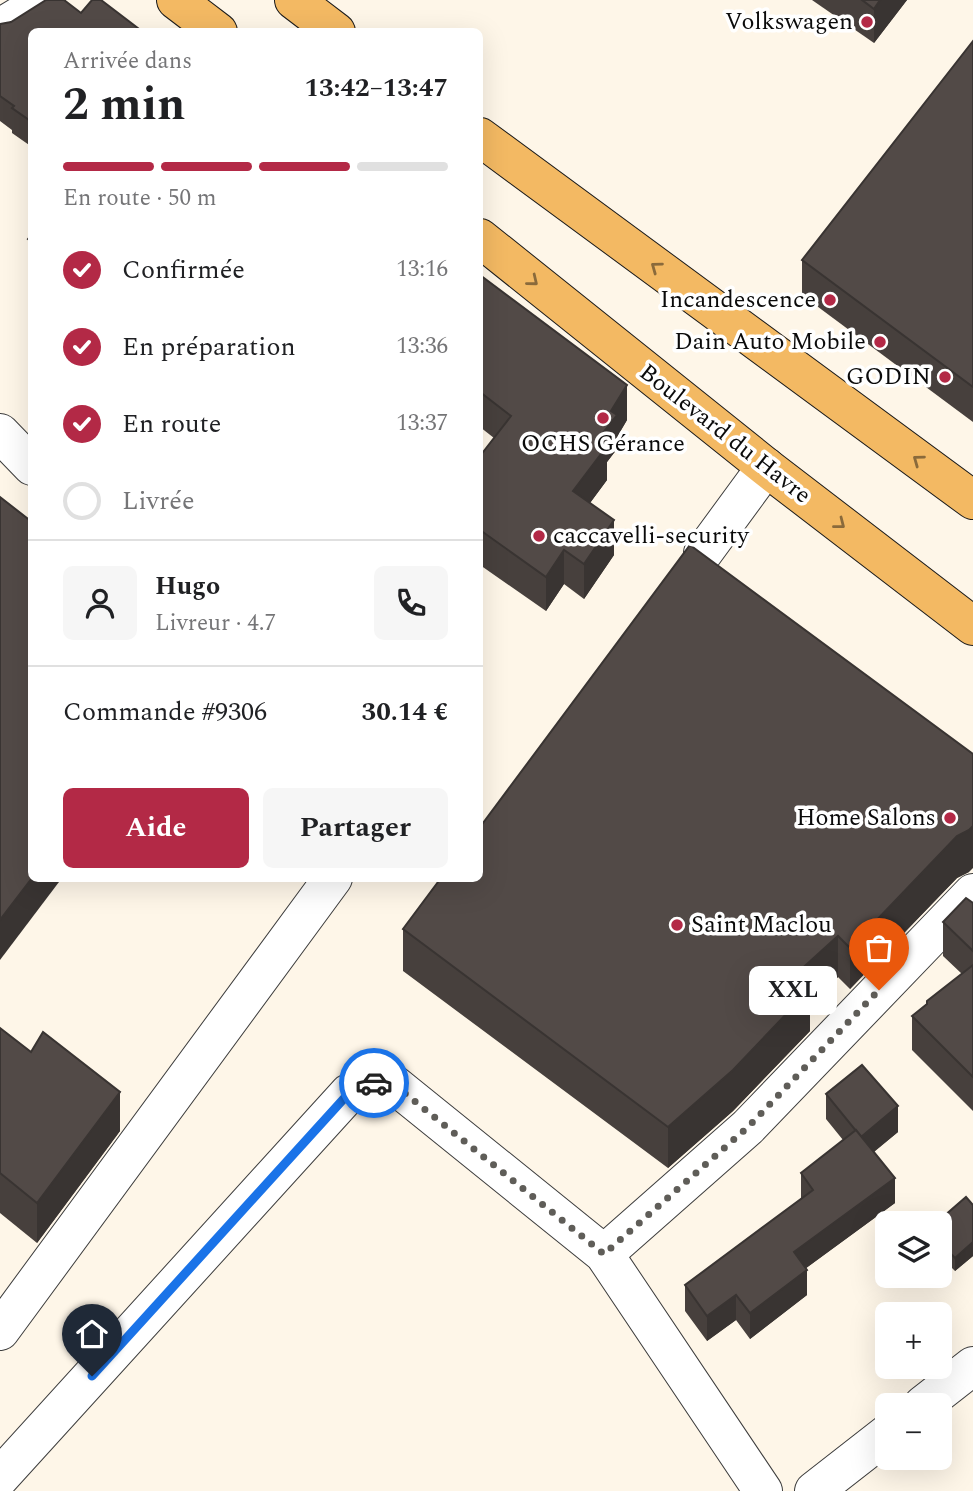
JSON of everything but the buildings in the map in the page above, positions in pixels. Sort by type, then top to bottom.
[{"type":"main road","points":[[176,0],[213,28]]},
{"type":"main road","points":[[294,0],[331,28]]},
{"type":"main road","points":[[483,139],[973,500]]},
{"type":"main road","name":"Boulevard du Havre","points":[[483,240],[766,467],[973,626]]},
{"type":"street","points":[[0,27],[46,0]]},
{"type":"street","points":[[0,433],[28,462]]},
{"type":"street","points":[[703,553],[766,467]]},
{"type":"street","points":[[0,1331],[330,882]]},
{"type":"street","points":[[604,1254],[748,1127],[973,893]]},
{"type":"street","points":[[0,1477],[349,1093],[386,1078],[604,1254],[763,1491]]},
{"type":"street","points":[[938,1393],[973,1366]]},
{"type":"street","points":[[826,1488],[875,1445]]},
{"type":"way so far","points":[[374,1083],[386,1078],[604,1254],[748,1127],[879,990]]},
{"type":"place","name":"Volkswagen","points":[[867,22]]},
{"type":"place","name":"Incandescence","points":[[830,300]]},
{"type":"place","name":"Dain Auto Mobile","points":[[880,342]]},
{"type":"place","name":"GODIN","points":[[945,377]]},
{"type":"place","name":"OCHS Gérance","points":[[603,418]]},
{"type":"place","name":"caccavelli-security","points":[[539,536]]},
{"type":"place","name":"Home Salons","points":[[950,818]]},
{"type":"place","name":"Saint Maclou","points":[[677,925]]},
{"type":"place","name":"XXL","points":[[879,990]]},
{"type":"route","points":[[92,1376],[349,1093],[374,1083]]}]
